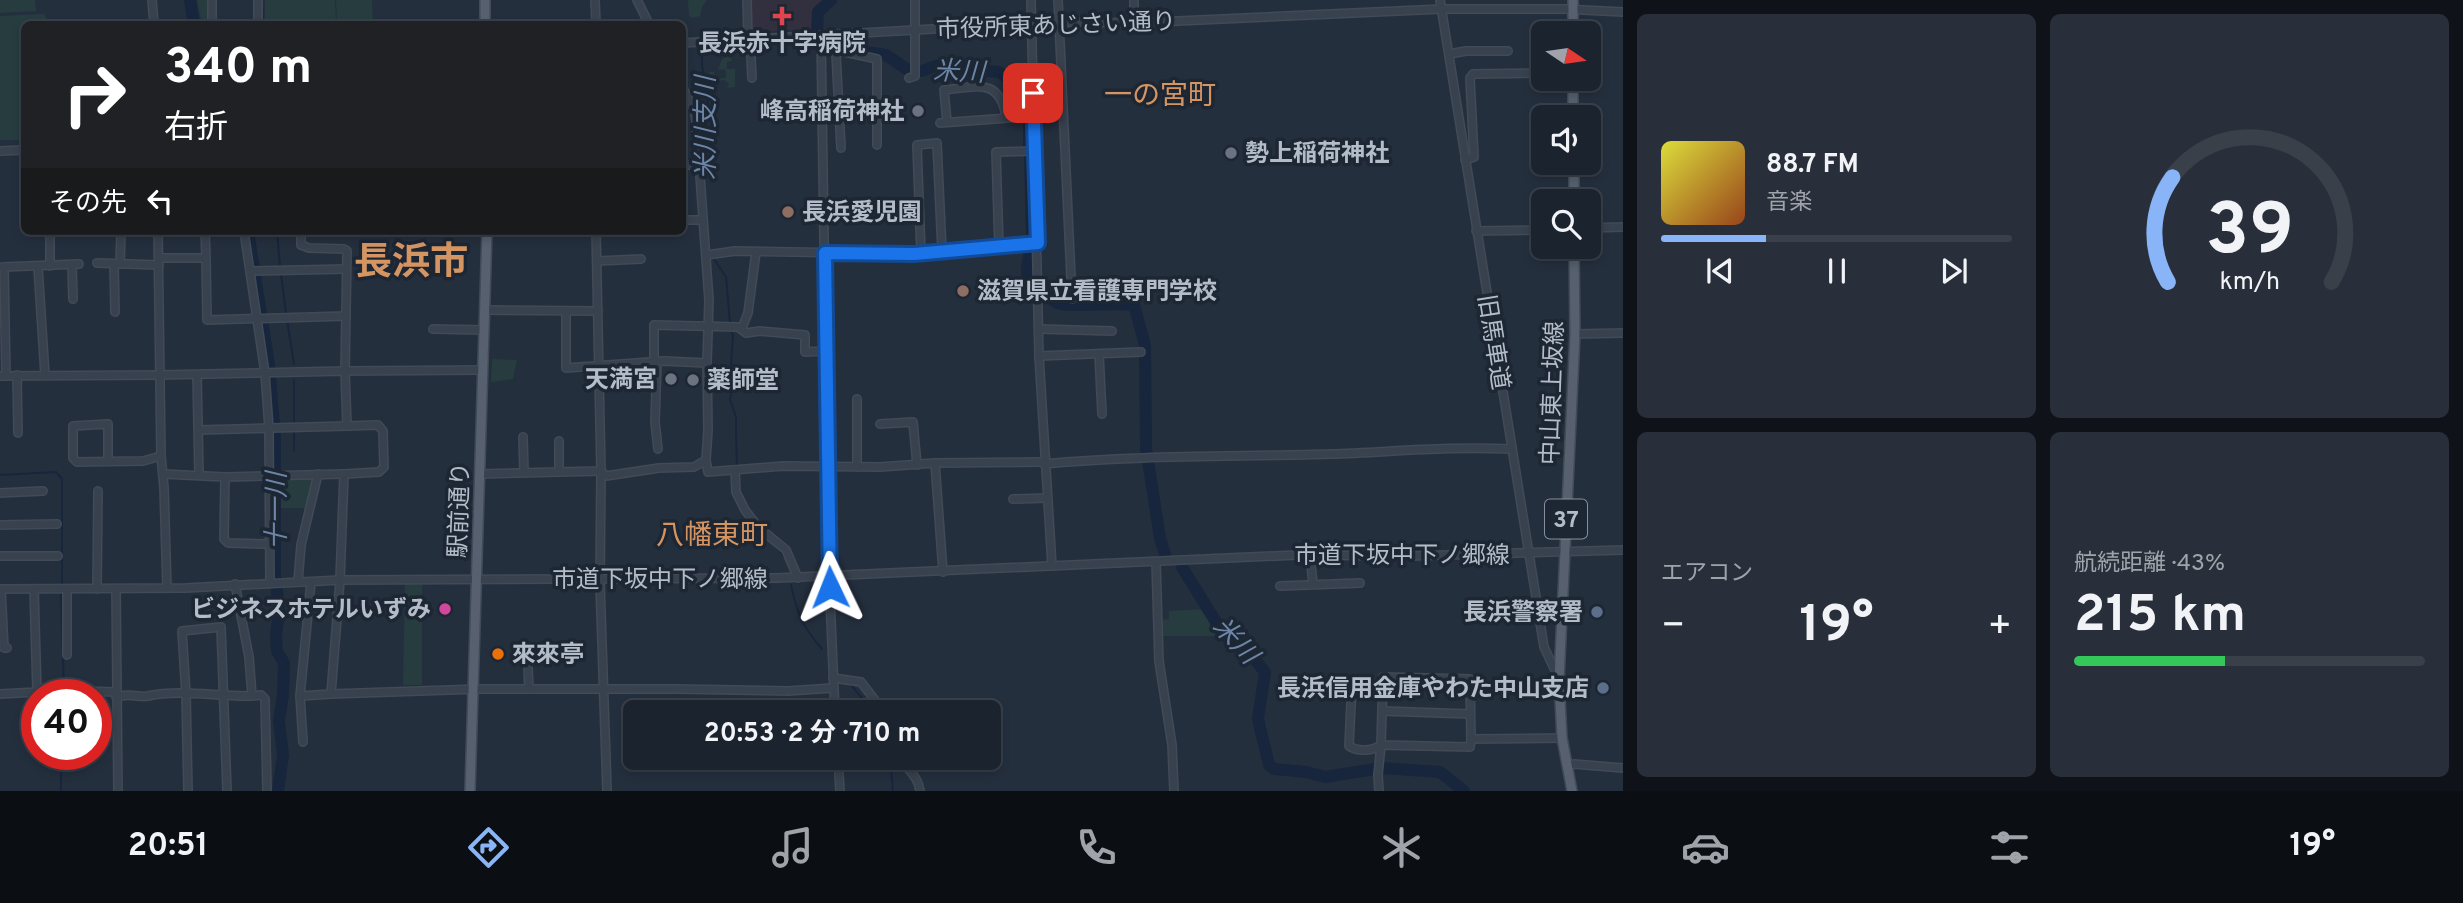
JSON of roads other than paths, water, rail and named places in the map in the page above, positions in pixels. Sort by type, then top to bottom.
[{"type":"main road","points":[[485,0],[485,21]]},
{"type":"main road","name":"駅前通り","points":[[470,791],[487,235]]},
{"type":"main road","name":"中山東上坂線","points":[[1572,791],[1562,738],[1559,680],[1575,334],[1574,259]]},
{"type":"street","points":[[152,0],[154,21]]},
{"type":"street","points":[[212,0],[212,21]]},
{"type":"street","points":[[258,0],[258,21]]},
{"type":"street","points":[[595,0],[596,21]]},
{"type":"street","points":[[637,0],[648,21]]},
{"type":"street","points":[[747,0],[752,78]]},
{"type":"street","points":[[913,74],[915,0]]},
{"type":"street","points":[[1031,0],[1039,356],[1052,566]]},
{"type":"street","points":[[1058,0],[1072,299]]},
{"type":"street","points":[[1134,0],[1134,23]]},
{"type":"street","name":"旧馬車道","points":[[1440,0],[1544,647],[1559,680]]},
{"type":"street","name":"市役所東あじさい通り","points":[[686,43],[749,38],[821,39],[1031,23],[1134,23],[1441,9],[1573,5],[1623,12]]},
{"type":"street","points":[[749,38],[809,40],[817,43],[821,39]]},
{"type":"street","points":[[821,39],[829,576],[834,700]]},
{"type":"street","points":[[1448,54],[1508,51]]},
{"type":"street","points":[[822,142],[840,145],[837,52],[877,59],[877,145]]},
{"type":"street","points":[[1465,160],[1474,157],[1470,78],[1473,74],[1531,73]]},
{"type":"street","points":[[1006,116],[1003,101],[992,89],[980,87],[944,90],[943,123],[1006,116],[1034,116]]},
{"type":"street","points":[[686,94],[694,109],[707,255],[708,472],[783,466],[1044,463],[1147,457],[1332,454],[1457,447],[1511,449]]},
{"type":"street","points":[[822,98],[839,99]]},
{"type":"street","points":[[921,253],[917,145],[932,141],[937,143],[942,251]]},
{"type":"street","points":[[0,150],[21,150]]},
{"type":"street","points":[[999,247],[996,152],[1035,151]]},
{"type":"street","points":[[686,165],[698,164]]},
{"type":"street","points":[[686,220],[703,220]]},
{"type":"street","points":[[1601,228],[1623,227]]},
{"type":"street","points":[[1476,231],[1531,230]]},
{"type":"street","points":[[50,235],[50,266]]},
{"type":"street","points":[[115,312],[121,235]]},
{"type":"street","points":[[158,235],[161,456],[167,588]]},
{"type":"street","points":[[205,235],[207,320],[346,316]]},
{"type":"street","points":[[245,235],[254,271],[269,373],[273,428],[269,544],[274,582]]},
{"type":"street","points":[[301,235],[301,245],[309,248],[345,249],[347,426]]},
{"type":"street","points":[[596,235],[600,366],[600,578],[607,791]]},
{"type":"street","points":[[707,255],[735,251],[921,253],[1038,243]]},
{"type":"street","points":[[742,328],[748,313],[756,252]]},
{"type":"street","points":[[97,263],[206,258]]},
{"type":"street","points":[[597,261],[641,259]]},
{"type":"street","points":[[73,299],[76,265],[2,267],[3,376],[482,370]]},
{"type":"street","points":[[38,267],[45,375]]},
{"type":"street","points":[[254,271],[346,269]]},
{"type":"street","points":[[485,310],[598,311]]},
{"type":"street","points":[[566,311],[566,368],[655,361],[707,363]]},
{"type":"street","points":[[657,449],[654,325],[742,328],[746,333],[753,334],[760,331],[805,335],[806,352],[827,351]]},
{"type":"street","points":[[433,329],[484,330]]},
{"type":"street","points":[[1039,329],[1112,331]]},
{"type":"street","points":[[1575,334],[1623,333]]},
{"type":"street","points":[[1039,356],[1141,352]]},
{"type":"street","points":[[1099,354],[1102,414]]},
{"type":"street","points":[[17,375],[18,433]]},
{"type":"street","points":[[197,375],[199,475]]},
{"type":"street","points":[[857,400],[857,467]]},
{"type":"street","points":[[880,424],[913,422],[917,465]]},
{"type":"street","points":[[108,461],[108,424],[73,426],[73,458],[77,462],[143,461],[161,456]]},
{"type":"street","points":[[163,474],[225,477],[344,474],[379,472],[384,467],[383,431],[377,425],[199,430]]},
{"type":"street","points":[[523,437],[524,472]]},
{"type":"street","points":[[559,442],[559,471]]},
{"type":"street","points":[[480,474],[601,471],[606,476],[659,468],[688,468],[706,460]]},
{"type":"street","points":[[935,463],[943,572]]},
{"type":"street","points":[[735,470],[736,492],[745,510],[758,527],[786,550],[798,578]]},
{"type":"street","points":[[299,582],[301,545],[318,474]]},
{"type":"street","points":[[331,694],[340,580],[344,474]]},
{"type":"street","points":[[225,477],[224,539],[228,543],[269,544]]},
{"type":"street","points":[[0,493],[43,491]]},
{"type":"street","points":[[97,589],[99,491]]},
{"type":"street","points":[[1013,499],[1047,498]]},
{"type":"street","points":[[0,525],[58,524]]},
{"type":"street","name":"市道下坂中下ノ郷線","points":[[1,589],[167,588],[340,580],[798,578],[1310,555],[1412,556],[1623,550]]},
{"type":"street","points":[[1310,555],[1313,584]]},
{"type":"street","points":[[0,556],[58,556]]},
{"type":"street","points":[[1156,562],[1159,661],[1172,745],[1174,791]]},
{"type":"street","points":[[303,741],[300,696],[311,582]]},
{"type":"street","points":[[1280,586],[1360,583]]},
{"type":"street","points":[[235,584],[249,657],[252,696]]},
{"type":"street","points":[[1,589],[4,648],[7,648]]},
{"type":"street","points":[[34,589],[37,679]]},
{"type":"street","points":[[63,589],[67,655]]},
{"type":"street","points":[[116,589],[118,791]]},
{"type":"street","points":[[188,791],[187,694],[182,631],[221,628],[227,791]]},
{"type":"street","points":[[528,689],[527,646],[538,646]]},
{"type":"street","points":[[1379,791],[1381,745],[1381,711],[1383,677],[1469,679],[1471,738],[1470,747],[1381,745],[1374,750],[1353,749],[1349,746],[1352,684],[1382,684]]},
{"type":"street","points":[[833,678],[861,681],[875,700]]},
{"type":"street","points":[[300,696],[528,689],[788,691],[833,688]]},
{"type":"street","points":[[0,694],[21,692]]},
{"type":"street","points":[[112,695],[148,696],[162,692],[261,695],[265,699],[267,791]]},
{"type":"street","points":[[1381,711],[1470,714]]},
{"type":"street","points":[[1471,738],[1562,738]]},
{"type":"street","points":[[1567,766],[1574,764],[1623,768]]},
{"type":"street","points":[[839,770],[840,791]]},
{"type":"street","points":[[909,770],[919,781],[920,791]]},
{"type":"waterway","name":"十一川","points":[[190,0],[194,21]]},
{"type":"waterway","points":[[262,0],[263,21]]},
{"type":"waterway","name":"米川","points":[[817,31],[818,12],[831,0]]},
{"type":"waterway","name":"米川支川","points":[[699,123],[708,104],[702,45]]},
{"type":"waterway","name":"米川","points":[[834,45],[886,55],[911,72],[935,66],[999,72],[1021,86],[1028,108]]},
{"type":"waterway","name":"米川","points":[[1029,121],[1029,148]]},
{"type":"waterway","name":"米川支川","points":[[701,139],[705,156],[703,164]]},
{"type":"waterway","name":"米川","points":[[1030,154],[1032,240]]},
{"type":"waterway","name":"米川支川","points":[[707,225],[710,251]]},
{"type":"waterway","name":"十一川","points":[[249,235],[269,365],[275,436],[275,576],[279,608],[276,637],[277,651],[284,663],[279,721],[283,755],[278,791]]},
{"type":"waterway","points":[[277,235],[280,267]]},
{"type":"waterway","name":"米川","points":[[1031,247],[1027,269],[1029,279],[1037,289],[1055,302],[1072,305],[1134,305],[1145,345],[1146,448],[1165,554]]},
{"type":"waterway","name":"米川支川","points":[[712,256],[726,277],[730,323]]},
{"type":"waterway","points":[[281,274],[286,313]]},
{"type":"waterway","points":[[287,320],[294,364]]},
{"type":"waterway","name":"米川支川","points":[[731,330],[731,364],[735,368]]},
{"type":"waterway","name":"米川支川","points":[[734,371],[730,400],[736,417],[736,431]]},
{"type":"waterway","points":[[294,380],[294,424]]},
{"type":"waterway","points":[[294,431],[294,451]]},
{"type":"waterway","name":"米川支川","points":[[736,433],[737,467]]},
{"type":"waterway","points":[[0,475],[56,472],[62,479],[62,584]]},
{"type":"waterway","name":"米川支川","points":[[741,509],[753,528],[759,532]]},
{"type":"waterway","name":"米川支川","points":[[774,544],[786,558]]},
{"type":"waterway","name":"米川","points":[[1182,567],[1224,635],[1248,651],[1265,672],[1258,719],[1269,765],[1274,769],[1325,777],[1381,768],[1440,772],[1464,791]]},
{"type":"waterway","name":"米川支川","points":[[791,585],[802,620],[822,649]]},
{"type":"waterway","points":[[61,594],[64,679]]},
{"type":"waterway","name":"米川支川","points":[[852,686],[862,698]]},
{"type":"waterway","points":[[61,770],[61,791]]},
{"type":"waterway","name":"米川支川","points":[[891,770],[893,791]]},
{"type":"place","name":"長浜赤十字病院","points":[[782,16]]},
{"type":"place","name":"峰高稲荷神社","points":[[918,111]]},
{"type":"place","name":"勢上稲荷神社","points":[[1231,153]]},
{"type":"place","name":"長浜愛児園","points":[[788,212]]},
{"type":"place","name":"滋賀県立看護専門学校","points":[[963,291]]},
{"type":"place","name":"天満宮","points":[[671,379]]},
{"type":"place","name":"薬師堂","points":[[693,380]]},
{"type":"place","name":"ビジネスホテルいずみ","points":[[445,609]]},
{"type":"place","name":"長浜警察署","points":[[1597,612]]},
{"type":"place","name":"來來亭","points":[[498,654]]},
{"type":"place","name":"長浜信用金庫やわた中山支店","points":[[1603,688]]},
{"type":"district","name":"一の宮町","points":[[1160,94]]},
{"type":"district","name":"長浜市","points":[[411,261]]},
{"type":"district","name":"八幡東町","points":[[712,534]]}]
